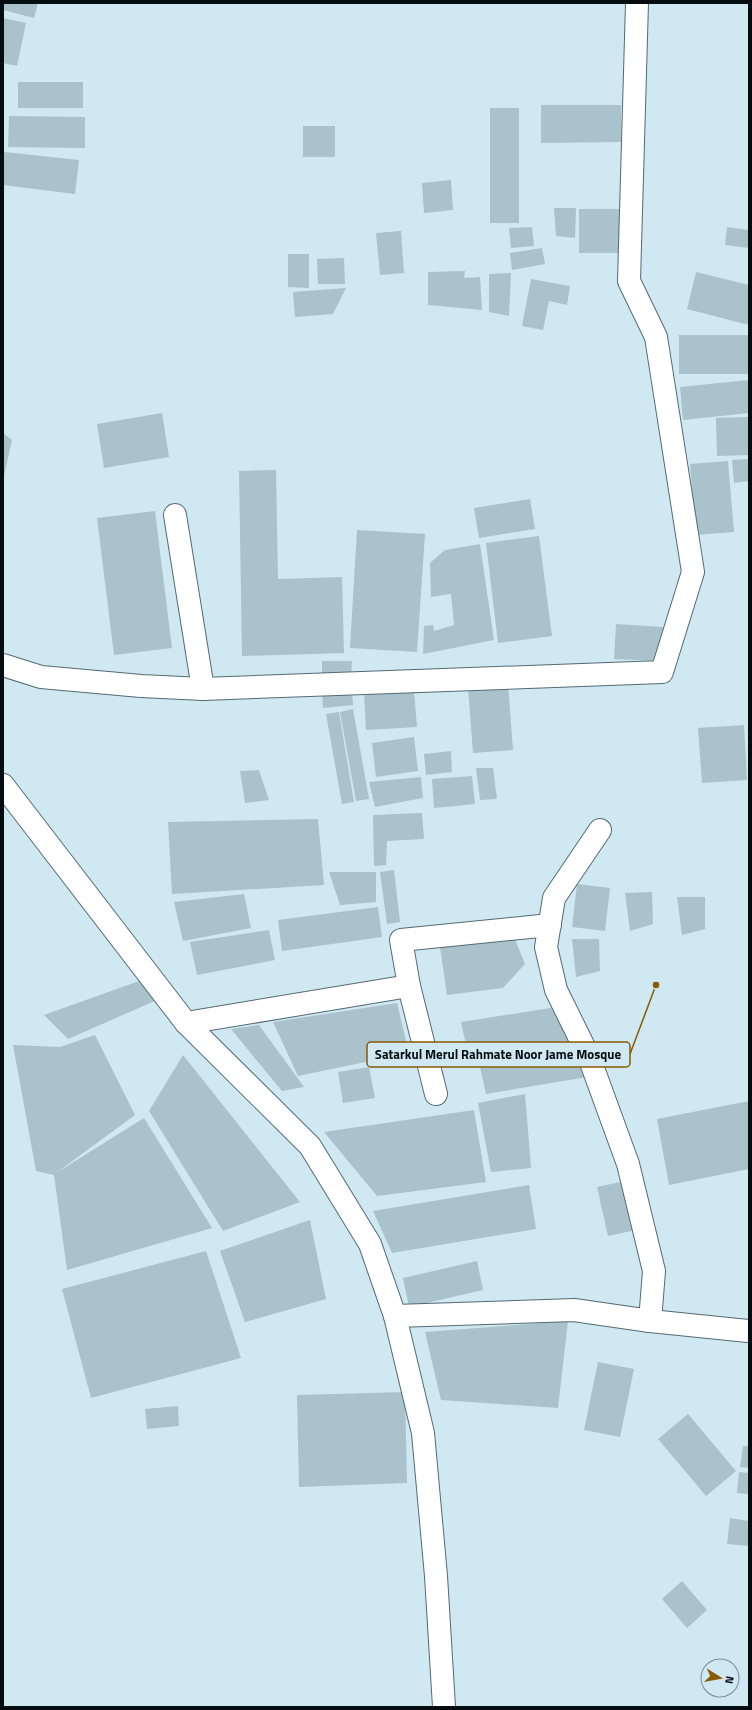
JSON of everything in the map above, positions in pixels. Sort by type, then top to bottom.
[{"type":"street","points":[[3,665],[41,676],[141,686],[203,689],[662,672],[693,572],[656,337],[629,280],[637,3]]},
{"type":"street","points":[[175,515],[203,689]]},
{"type":"street","points":[[3,785],[186,1023],[310,1146],[370,1244],[395,1316],[423,1433],[436,1576],[444,1707]]},
{"type":"street","points":[[600,830],[554,898],[546,947],[556,990],[589,1057],[628,1164],[654,1271],[650,1321]]},
{"type":"street","points":[[436,1094],[409,986],[401,940],[550,925]]},
{"type":"street","points":[[186,1023],[409,986]]},
{"type":"street","points":[[395,1316],[574,1310],[650,1321],[748,1331]]},
{"type":"building","points":[[3,3],[38,3],[34,18],[3,10]]},
{"type":"building","points":[[3,18],[26,23],[17,66],[3,63]]},
{"type":"building","points":[[18,82],[83,82],[83,108],[18,108]]},
{"type":"building","points":[[541,105],[621,105],[621,142],[541,143]]},
{"type":"building","points":[[490,108],[519,108],[519,223],[490,223]]},
{"type":"building","points":[[9,116],[85,117],[85,148],[8,147]]},
{"type":"building","points":[[303,126],[335,126],[335,157],[303,157]]},
{"type":"building","points":[[4,152],[79,160],[75,194],[3,185]]},
{"type":"building","points":[[451,180],[453,210],[424,213],[422,183]]},
{"type":"building","points":[[554,208],[576,208],[575,238],[556,236]]},
{"type":"building","points":[[579,209],[625,209],[625,253],[579,253]]},
{"type":"building","points":[[532,227],[534,246],[511,248],[509,228]]},
{"type":"building","points":[[727,227],[749,230],[749,248],[725,245]]},
{"type":"building","points":[[401,231],[404,273],[380,275],[376,233]]},
{"type":"building","points":[[542,248],[545,264],[512,270],[510,253]]},
{"type":"building","points":[[288,254],[309,254],[309,288],[288,287]]},
{"type":"building","points":[[344,258],[345,284],[318,284],[317,259]]},
{"type":"building","points":[[465,271],[464,278],[480,277],[482,310],[428,305],[428,272]]},
{"type":"building","points":[[696,272],[749,285],[749,325],[687,309]]},
{"type":"building","points":[[511,273],[509,316],[489,312],[489,274]]},
{"type":"building","points":[[531,279],[570,286],[567,305],[549,301],[543,330],[522,326]]},
{"type":"building","points":[[346,288],[333,314],[295,317],[293,292]]},
{"type":"building","points":[[679,335],[749,335],[749,374],[679,374]]},
{"type":"building","points":[[749,380],[749,413],[683,420],[680,387]]},
{"type":"building","points":[[162,413],[169,457],[104,468],[97,424]]},
{"type":"building","points":[[749,417],[749,455],[717,456],[716,418]]},
{"type":"building","points":[[3,433],[12,440],[4,476],[3,476]]},
{"type":"building","points":[[749,459],[749,481],[734,483],[732,460]]},
{"type":"building","points":[[728,461],[734,532],[696,535],[690,464]]},
{"type":"building","points":[[276,470],[278,579],[342,577],[344,653],[242,656],[239,471]]},
{"type":"building","points":[[530,499],[535,529],[479,538],[474,508]]},
{"type":"building","points":[[155,511],[172,648],[114,655],[97,518]]},
{"type":"building","points":[[357,530],[425,534],[417,652],[350,648]]},
{"type":"building","points":[[539,536],[552,636],[498,643],[486,543]]},
{"type":"building","points":[[480,544],[494,640],[423,654],[424,626],[433,625],[434,631],[454,625],[451,594],[431,597],[430,563],[445,550]]},
{"type":"building","points":[[616,624],[663,627],[661,661],[614,659]]},
{"type":"building","points":[[322,661],[352,661],[351,679],[322,679]]},
{"type":"building","points":[[508,683],[513,750],[473,753],[468,687]]},
{"type":"building","points":[[352,690],[353,705],[323,708],[322,692]]},
{"type":"building","points":[[414,691],[417,727],[366,730],[364,694]]},
{"type":"building","points":[[353,709],[369,799],[356,801],[340,712]]},
{"type":"building","points":[[339,712],[354,802],[342,804],[326,714]]},
{"type":"building","points":[[744,725],[747,780],[702,783],[698,728]]},
{"type":"building","points":[[414,737],[418,771],[376,777],[372,743]]},
{"type":"building","points":[[451,751],[452,772],[426,775],[424,754]]},
{"type":"building","points":[[476,768],[493,768],[497,799],[480,800]]},
{"type":"building","points":[[259,770],[269,800],[245,803],[240,771]]},
{"type":"building","points":[[472,776],[475,804],[434,808],[432,779]]},
{"type":"building","points":[[421,777],[423,798],[375,807],[369,782]]},
{"type":"building","points":[[422,813],[424,839],[387,841],[386,865],[374,866],[373,815]]},
{"type":"building","points":[[318,819],[324,885],[172,894],[168,822]]},
{"type":"building","points":[[394,870],[400,922],[387,924],[380,872]]},
{"type":"building","points":[[329,872],[376,872],[376,902],[340,905]]},
{"type":"building","points":[[577,884],[610,888],[605,931],[572,927]]},
{"type":"building","points":[[652,892],[653,924],[630,931],[625,893]]},
{"type":"building","points":[[244,894],[251,928],[183,941],[174,902]]},
{"type":"building","points":[[677,897],[705,897],[705,929],[682,935]]},
{"type":"building","points":[[378,907],[382,937],[282,951],[278,920]]},
{"type":"building","points":[[269,930],[275,960],[197,975],[190,942]]},
{"type":"building","points":[[514,937],[525,964],[503,988],[447,995],[440,947]]},
{"type":"building","points":[[572,939],[599,939],[600,971],[576,977]]},
{"type":"building","points":[[142,980],[157,1000],[68,1039],[44,1015]]},
{"type":"building","points":[[397,1003],[409,1053],[298,1076],[273,1022]]},
{"type":"building","points":[[557,1007],[570,1041],[469,1058],[461,1022]]},
{"type":"building","points":[[259,1025],[304,1087],[282,1091],[231,1029]]},
{"type":"building","points":[[95,1035],[135,1115],[56,1173],[144,1118],[212,1228],[67,1270],[54,1175],[36,1171],[13,1045],[60,1047]]},
{"type":"building","points":[[574,1042],[587,1077],[486,1094],[478,1058]]},
{"type":"building","points":[[183,1055],[300,1202],[223,1231],[149,1111]]},
{"type":"building","points":[[369,1067],[375,1098],[343,1103],[338,1072]]},
{"type":"building","points":[[525,1094],[531,1168],[491,1172],[478,1103]]},
{"type":"building","points":[[749,1101],[749,1169],[669,1185],[657,1119]]},
{"type":"building","points":[[474,1110],[486,1182],[377,1196],[324,1132]]},
{"type":"building","points":[[625,1181],[636,1230],[608,1236],[597,1187]]},
{"type":"building","points":[[529,1185],[536,1229],[392,1253],[373,1211]]},
{"type":"building","points":[[310,1220],[326,1299],[245,1322],[220,1251]]},
{"type":"building","points":[[206,1251],[241,1358],[91,1398],[62,1289]]},
{"type":"building","points":[[477,1261],[483,1290],[409,1307],[403,1278]]},
{"type":"building","points":[[568,1321],[558,1408],[441,1400],[425,1332]]},
{"type":"building","points":[[598,1362],[634,1369],[620,1437],[584,1430]]},
{"type":"building","points":[[405,1392],[407,1483],[299,1487],[297,1395]]},
{"type":"building","points":[[178,1406],[179,1426],[147,1429],[145,1409]]},
{"type":"building","points":[[688,1414],[736,1471],[706,1496],[658,1439]]},
{"type":"building","points":[[743,1446],[749,1446],[749,1468],[740,1467]]},
{"type":"building","points":[[739,1472],[749,1473],[749,1494],[737,1493]]},
{"type":"building","points":[[730,1518],[749,1521],[749,1546],[727,1544]]},
{"type":"building","points":[[682,1581],[707,1610],[687,1628],[662,1599]]},
{"type":"place","name":"Satarkul Merul Rahmate Noor Jame Mosque","points":[[656,985]]}]
